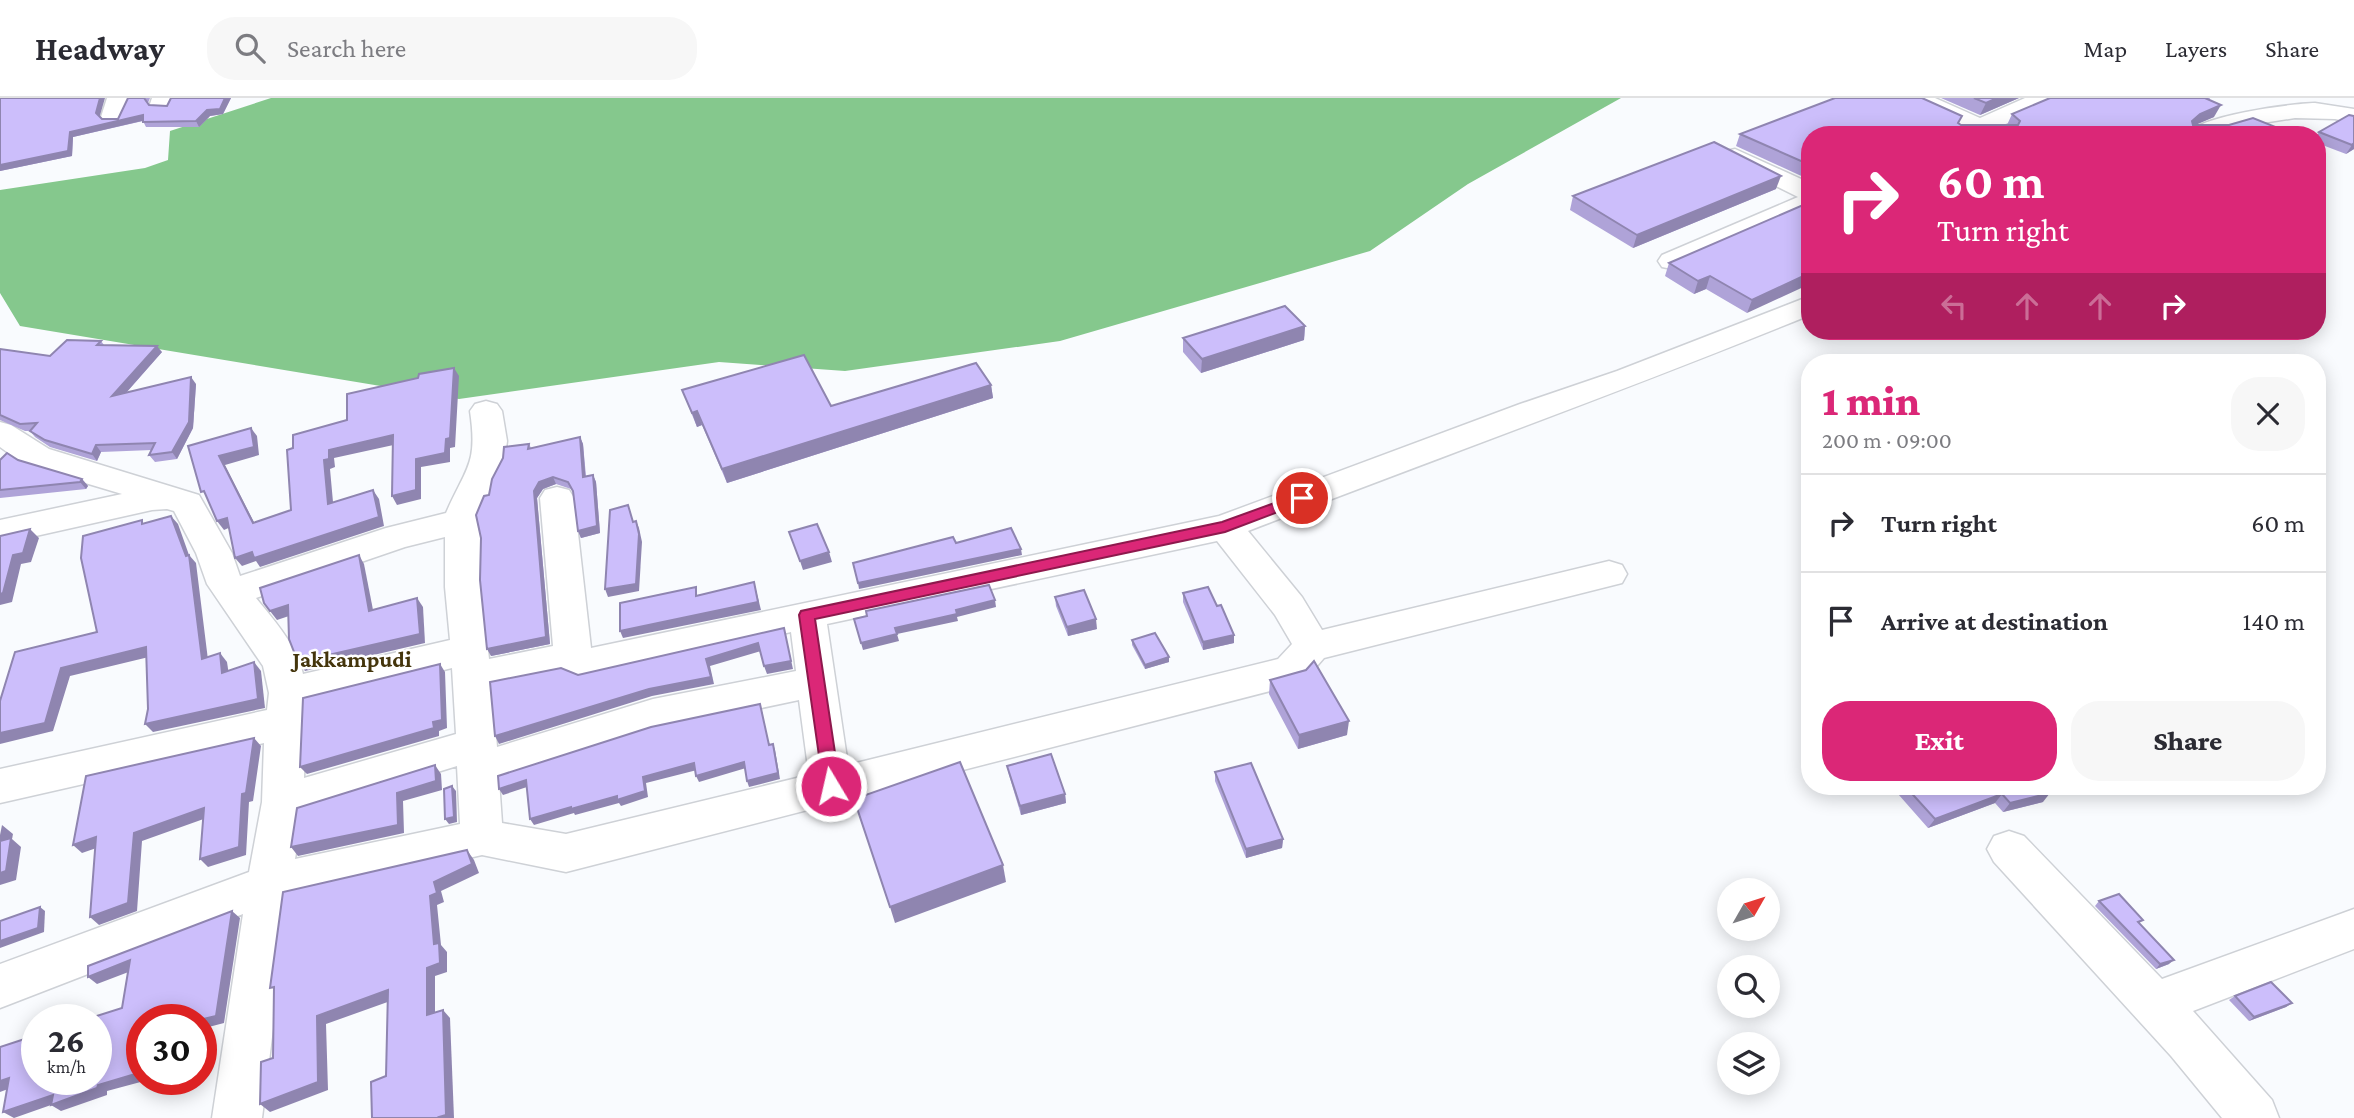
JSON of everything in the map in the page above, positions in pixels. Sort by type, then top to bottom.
[{"type":"street","points":[[1915,98],[1969,126]]},
{"type":"street","points":[[1992,126],[2046,98]]},
{"type":"street","points":[[2226,126],[2291,112],[2315,111],[2354,116]]},
{"type":"street","points":[[1722,150],[1801,189]]},
{"type":"street","points":[[1672,261],[1801,205]]},
{"type":"street","points":[[557,498],[573,657],[581,665],[1225,527],[1531,411],[1628,378],[1801,309]]},
{"type":"street","points":[[482,836],[463,587],[464,545],[460,522],[473,489],[488,464],[491,441],[486,411]]},
{"type":"street","points":[[0,432],[37,457],[187,503],[215,553],[225,584],[282,665],[286,707],[284,802],[269,884],[237,1118]]},
{"type":"street","points":[[0,532],[131,502],[169,497]]},
{"type":"street","points":[[231,593],[398,537],[460,522]]},
{"type":"street","points":[[1225,527],[1289,606],[1312,647]]},
{"type":"street","points":[[0,986],[269,884],[482,836],[566,853],[1290,671],[1312,647],[1609,574]]},
{"type":"street","points":[[807,615],[831,786]]},
{"type":"street","points":[[0,786],[286,707],[470,663],[573,657]]},
{"type":"street","points":[[284,802],[653,715],[815,682]]},
{"type":"street","points":[[2009,849],[2154,1004],[2254,1118]]},
{"type":"street","points":[[2154,1004],[2354,929]]},
{"type":"green space","points":[[271,98],[1621,98],[1468,184],[1370,251],[1060,341],[845,371],[719,362],[459,399],[20,326],[0,293],[0,190],[145,168],[168,160],[170,131]]},
{"type":"building","points":[[0,98],[100,98],[96,113],[102,119],[118,119],[128,98],[144,98],[149,105],[167,106],[171,98],[225,98],[220,109],[207,110],[196,121],[143,122],[143,115],[70,132],[68,151],[0,165]]},
{"type":"building","points":[[1835,98],[1922,98],[1962,116],[1958,123],[1961,125],[2018,125],[2020,121],[2012,114],[2050,98],[2205,98],[2221,105],[2200,114],[2192,121],[2193,125],[2229,125],[2253,118],[2273,126],[1801,126],[1801,161],[1740,134]]},
{"type":"building","points":[[1974,98],[1997,98],[1986,103]]},
{"type":"building","points":[[2349,115],[2354,116],[2354,143],[2352,145],[2326,135],[2326,128]]},
{"type":"building","points":[[1714,142],[1781,176],[1637,235],[1573,196]]},
{"type":"building","points":[[1801,206],[1801,277],[1752,300],[1710,276],[1698,281],[1669,263]]},
{"type":"building","points":[[1285,306],[1305,326],[1202,359],[1183,338]]},
{"type":"building","points":[[67,340],[101,341],[97,345],[157,346],[112,396],[191,377],[189,422],[172,452],[149,455],[155,443],[96,445],[92,454],[45,440],[30,431],[37,423],[20,424],[0,415],[0,349],[50,356]]},
{"type":"building","points":[[804,355],[831,406],[976,363],[991,385],[722,469],[697,411],[692,413],[682,390]]},
{"type":"building","points":[[454,368],[450,438],[446,439],[445,453],[416,459],[416,490],[392,496],[393,435],[329,450],[329,459],[324,460],[328,504],[373,490],[379,517],[254,558],[252,552],[235,558],[227,518],[217,521],[204,491],[201,492],[188,446],[251,428],[254,447],[219,456],[253,523],[291,510],[287,450],[293,448],[293,435],[347,420],[347,394],[418,378],[419,374]]},
{"type":"building","points":[[580,437],[583,477],[593,475],[597,526],[578,531],[573,491],[568,482],[553,477],[539,482],[534,491],[546,637],[487,649],[480,580],[481,538],[476,515],[484,496],[489,495],[492,479],[503,458],[504,447],[529,444],[528,449]]},
{"type":"building","points":[[7,453],[18,460],[82,479],[80,482],[0,490],[0,460]]},
{"type":"building","points":[[628,505],[639,534],[636,584],[605,589],[610,510]]},
{"type":"building","points":[[171,516],[186,556],[189,555],[202,659],[220,653],[222,673],[254,662],[258,699],[145,724],[148,709],[146,647],[61,668],[45,723],[0,733],[0,701],[15,652],[97,632],[81,558],[83,536],[142,520],[142,524]]},
{"type":"building","points":[[817,524],[829,552],[800,561],[789,532]]},
{"type":"building","points":[[1011,528],[1021,549],[858,583],[853,563],[953,537],[956,543]]},
{"type":"building","points":[[30,529],[23,553],[13,555],[3,593],[0,594],[0,536]]},
{"type":"building","points":[[359,555],[369,611],[417,598],[420,634],[298,662],[289,639],[288,605],[270,611],[264,603],[260,588]]},
{"type":"building","points":[[754,582],[758,602],[620,631],[620,603],[696,587],[696,596]]},
{"type":"building","points":[[989,585],[995,600],[956,610],[957,614],[895,628],[897,634],[861,643],[854,619],[867,616],[866,611]]},
{"type":"building","points":[[1208,587],[1217,606],[1221,605],[1234,635],[1203,642],[1183,593]]},
{"type":"building","points":[[1084,590],[1096,619],[1067,627],[1055,597]]},
{"type":"building","points":[[784,628],[791,661],[764,666],[758,643],[706,659],[711,677],[649,689],[495,736],[490,682],[561,668],[578,675]]},
{"type":"building","points":[[1155,633],[1169,657],[1145,665],[1132,640]]},
{"type":"building","points":[[1314,661],[1349,721],[1299,735],[1270,680],[1306,670]]},
{"type":"building","points":[[440,664],[442,720],[433,722],[434,728],[300,767],[303,698]]},
{"type":"building","points":[[760,704],[769,745],[773,744],[778,773],[747,781],[744,762],[696,776],[694,763],[643,777],[645,791],[617,800],[617,796],[530,819],[526,780],[499,789],[498,776],[651,727]]},
{"type":"building","points":[[254,738],[246,793],[242,794],[239,847],[200,859],[204,808],[134,833],[128,903],[90,917],[96,837],[73,845],[86,776]]},
{"type":"building","points":[[1051,754],[1065,794],[1020,806],[1007,766]]},
{"type":"building","points":[[960,762],[1003,865],[890,907],[854,799]]},
{"type":"building","points":[[1251,763],[1283,839],[1246,849],[1215,772]]},
{"type":"building","points":[[435,765],[436,781],[397,793],[398,825],[291,847],[297,808]]},
{"type":"building","points":[[452,786],[454,817],[445,819],[444,789]]},
{"type":"building","points":[[1913,795],[1999,795],[1935,819]]},
{"type":"building","points":[[2003,795],[2042,795],[2010,803]]},
{"type":"building","points":[[11,838],[6,871],[0,873],[0,841]]},
{"type":"building","points":[[467,850],[472,864],[434,882],[437,893],[430,896],[434,944],[439,943],[440,963],[427,968],[427,1015],[443,1010],[446,1115],[440,1118],[372,1118],[371,1082],[386,1076],[388,990],[317,1016],[318,1082],[260,1104],[261,1062],[273,1058],[274,987],[270,988],[283,892]]},
{"type":"building","points":[[2119,894],[2143,920],[2138,922],[2174,960],[2160,964],[2099,901]]},
{"type":"building","points":[[40,907],[38,928],[0,941],[0,921]]},
{"type":"building","points":[[232,911],[217,1009],[217,1004],[126,1004],[126,1077],[112,1081],[112,1011],[122,1008],[130,960],[88,977],[88,966]]},
{"type":"building","points":[[2271,982],[2292,1003],[2254,1017],[2235,996]]},
{"type":"building","points":[[21,1040],[21,1095],[53,1095],[3,1112],[9,1078],[0,1081],[0,1047]]},
{"type":"building","points":[[53,1095],[78,1095],[51,1105]]},
{"type":"district","name":"Jakkampudi","points":[[352,659]]},
{"type":"route","points":[[831,786],[807,615],[1225,527],[1302,498]]}]
